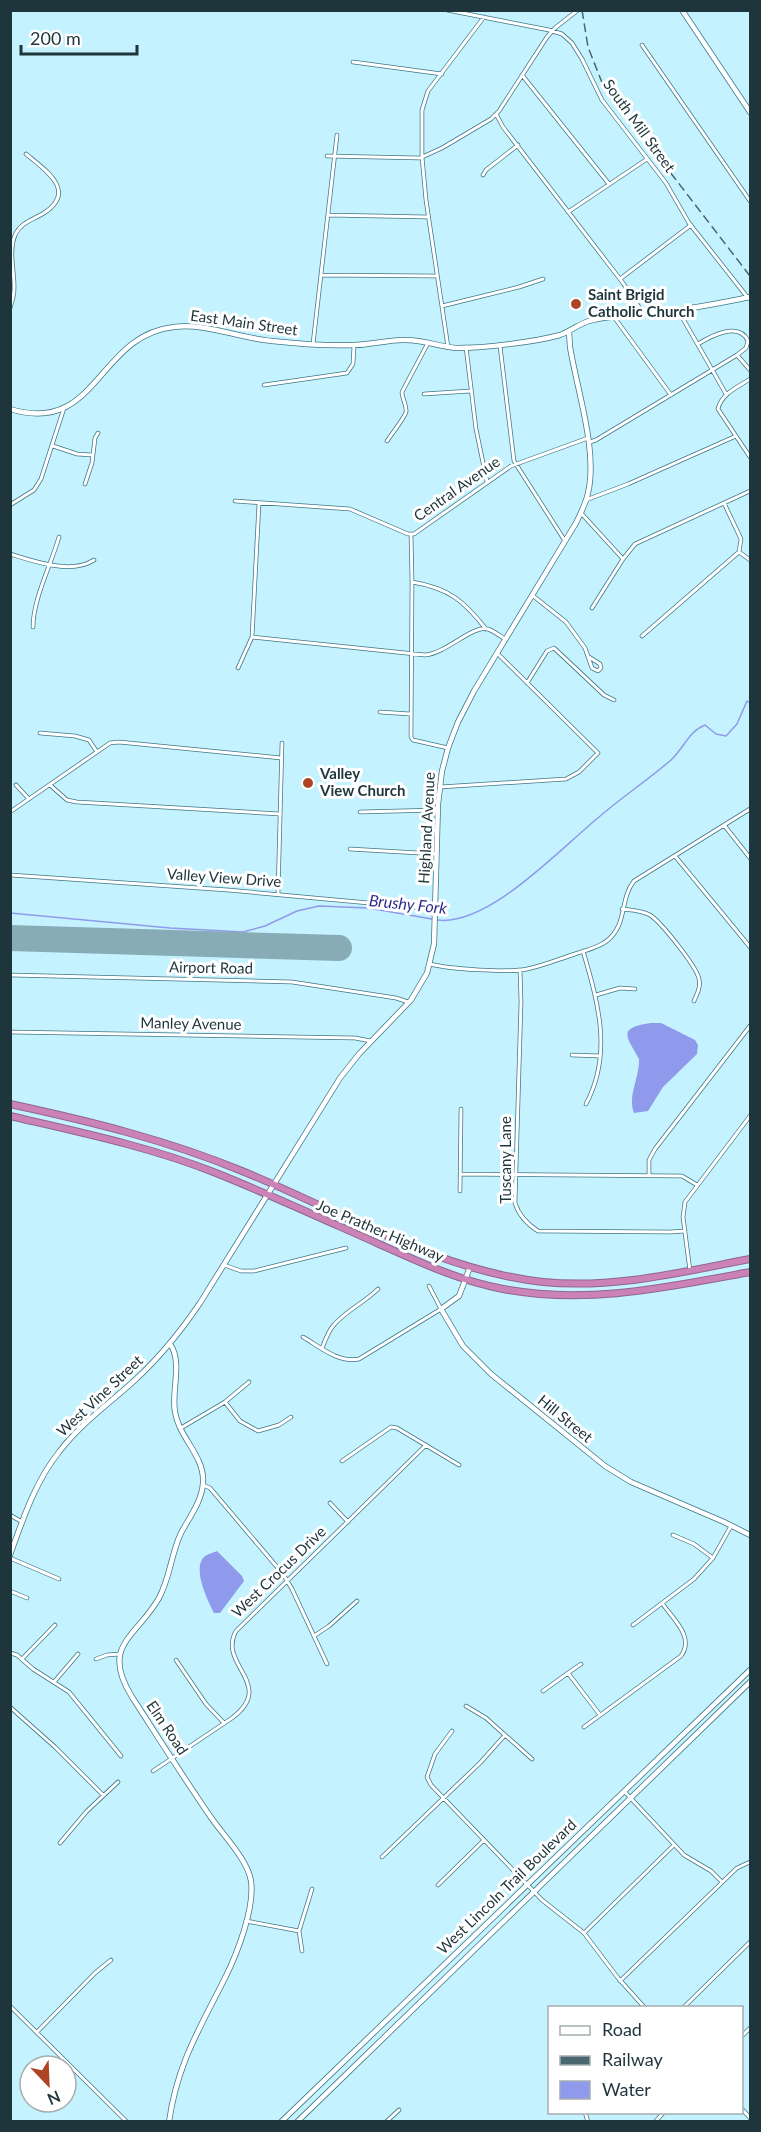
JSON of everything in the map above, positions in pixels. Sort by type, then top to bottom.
[{"type":"highway","name":"Joe Prather Highway","points":[[10,1104],[73,1117],[214,1160],[421,1250],[470,1268],[533,1280],[581,1284],[631,1281],[750,1259]]},
{"type":"highway","name":"Joe Prather Highway","points":[[10,1116],[83,1133],[194,1165],[408,1257],[466,1280],[502,1289],[533,1294],[588,1296],[643,1292],[750,1272]]},
{"type":"main road","points":[[682,10],[750,112]]},
{"type":"main road","name":"East Main Street","points":[[10,409],[36,414],[64,408],[81,398],[115,357],[130,344],[147,334],[166,328],[197,327],[264,340],[313,344],[354,345],[405,340],[448,347],[466,347],[553,336],[570,331],[586,322],[678,310],[749,297]]},
{"type":"main road","name":"Highland Avenue","points":[[224,1264],[340,1078],[408,1002],[422,983],[430,964],[436,911],[437,810],[439,787],[448,748],[466,704],[565,541],[586,500],[591,475],[588,440],[570,347],[570,331]]},
{"type":"main road","name":"West Vine Street","points":[[10,1557],[22,1522],[43,1476],[65,1444],[153,1363],[170,1344],[224,1264]]},
{"type":"main road","points":[[441,1309],[459,1296],[470,1268]]},
{"type":"main road","name":"Hill Street","points":[[441,1309],[463,1346],[491,1374],[605,1466],[658,1495],[750,1535]]},
{"type":"main road","points":[[120,1654],[130,1634],[151,1611],[161,1595],[178,1540],[201,1496],[203,1485],[199,1462],[175,1412],[176,1368],[174,1352],[170,1344]]},
{"type":"main road","name":"Elm Road","points":[[120,1654],[120,1671],[126,1687],[248,1870],[251,1888],[246,1921],[235,1959],[182,2066],[173,2095],[169,2121]]},
{"type":"main road","name":"West Lincoln Trail Boulevard","points":[[281,2121],[750,1670]]},
{"type":"main road","name":"West Lincoln Trail Boulevard","points":[[297,2121],[750,1682]]},
{"type":"street","name":"South Mill Street","points":[[447,10],[552,30],[562,34],[572,43],[602,100],[666,183],[691,225],[749,297]]},
{"type":"street","points":[[327,156],[422,157],[442,148],[496,114],[552,30],[578,10]]},
{"type":"street","points":[[448,347],[428,217],[422,157],[423,105],[428,92],[484,17]]},
{"type":"street","points":[[642,45],[750,201]]},
{"type":"street","points":[[353,62],[442,74]]},
{"type":"street","points":[[522,75],[609,184]]},
{"type":"street","points":[[496,114],[620,279],[643,314]]},
{"type":"street","points":[[313,344],[336,135]]},
{"type":"street","points":[[483,175],[486,170],[518,145]]},
{"type":"street","points":[[10,308],[14,288],[12,253],[15,236],[24,224],[51,207],[57,198],[59,188],[52,176],[26,154]]},
{"type":"street","points":[[568,212],[647,159]]},
{"type":"street","points":[[328,215],[428,217]]},
{"type":"street","points":[[620,279],[691,225]]},
{"type":"street","points":[[321,275],[437,276]]},
{"type":"street","points":[[442,306],[543,279]]},
{"type":"street","points":[[678,310],[726,394]]},
{"type":"street","points":[[614,317],[671,395]]},
{"type":"street","points":[[698,344],[725,332],[738,331],[745,336],[748,343],[746,348],[737,355],[750,370]]},
{"type":"street","points":[[387,441],[405,415],[406,408],[402,392],[428,343]]},
{"type":"street","points":[[500,344],[515,464],[565,541]]},
{"type":"street","points":[[264,385],[347,374],[353,364],[354,345]]},
{"type":"street","points":[[466,347],[476,429],[487,483]]},
{"type":"street","name":"Central Avenue","points":[[235,501],[350,509],[411,534],[515,464],[588,440],[596,440],[737,355]]},
{"type":"street","points":[[750,379],[726,394],[718,406],[719,412],[750,457]]},
{"type":"street","points":[[424,394],[471,391]]},
{"type":"street","points":[[10,505],[38,485],[44,473],[64,408]]},
{"type":"street","points":[[85,484],[98,433]]},
{"type":"street","points":[[586,500],[736,436]]},
{"type":"street","points":[[53,446],[77,454],[92,455]]},
{"type":"street","points":[[592,608],[623,559],[640,540],[663,532],[750,491]]},
{"type":"street","points":[[238,668],[252,637],[259,503]]},
{"type":"street","points":[[642,636],[739,552],[741,539],[724,503]]},
{"type":"street","points":[[581,513],[623,559]]},
{"type":"street","points":[[411,534],[411,737],[412,740],[448,748]]},
{"type":"street","points":[[33,627],[41,591],[59,537]]},
{"type":"street","points":[[739,552],[750,560]]},
{"type":"street","points":[[10,554],[51,566],[88,564],[94,561]]},
{"type":"street","points":[[412,582],[434,586],[455,596],[470,609],[486,629],[505,639]]},
{"type":"street","points":[[532,595],[561,617],[585,648],[592,668],[598,671],[600,664],[589,657]]},
{"type":"street","points":[[252,637],[411,654],[436,653],[473,632],[486,629]]},
{"type":"street","points":[[527,683],[547,651],[554,648],[604,695],[614,700]]},
{"type":"street","points":[[439,787],[566,779],[579,772],[598,753],[497,653]]},
{"type":"street","points":[[380,712],[410,714]]},
{"type":"street","points":[[40,733],[75,736],[89,740],[97,752]]},
{"type":"street","points":[[10,812],[110,743],[281,758]]},
{"type":"street","points":[[278,894],[282,743]]},
{"type":"street","points":[[16,785],[29,799]]},
{"type":"street","points":[[50,785],[67,800],[77,802],[280,814]]},
{"type":"street","points":[[430,964],[520,970],[602,944],[612,936],[620,924],[627,890],[634,881],[750,809]]},
{"type":"street","points":[[360,812],[437,810]]},
{"type":"street","points":[[724,825],[750,858]]},
{"type":"street","points":[[350,849],[436,854]]},
{"type":"street","points":[[675,856],[750,946]]},
{"type":"street","name":"Valley View Drive","points":[[10,875],[278,894],[436,911]]},
{"type":"street","points":[[622,909],[639,910],[657,921],[695,968],[700,979],[699,991],[694,1001]]},
{"type":"street","points":[[583,951],[601,1019],[596,1086],[586,1104]]},
{"type":"street","name":"Tuscany Lane","points":[[520,970],[521,1012],[516,1174],[518,1211],[530,1226],[538,1231],[685,1231]]},
{"type":"street","name":"Airport Road","points":[[10,975],[292,982],[396,998],[408,1002]]},
{"type":"street","points":[[596,995],[620,988],[635,989]]},
{"type":"street","points":[[649,1176],[649,1160],[655,1149],[750,1026]]},
{"type":"street","name":"Manley Avenue","points":[[10,1032],[355,1038],[371,1041]]},
{"type":"street","points":[[572,1055],[600,1056]]},
{"type":"street","points":[[460,1191],[461,1109]]},
{"type":"street","points":[[690,1271],[683,1217],[685,1203],[750,1116]]},
{"type":"street","points":[[460,1174],[682,1176],[697,1185]]},
{"type":"street","points":[[224,1264],[241,1271],[254,1271],[346,1248]]},
{"type":"street","points":[[303,1337],[348,1361],[359,1359],[441,1309],[429,1286]]},
{"type":"street","points":[[322,1348],[331,1328],[343,1316],[368,1299],[378,1288]]},
{"type":"street","points":[[181,1428],[225,1402],[249,1382]]},
{"type":"street","points":[[225,1402],[240,1421],[258,1431],[271,1429],[291,1417]]},
{"type":"street","points":[[342,1461],[391,1427],[397,1428],[459,1465]]},
{"type":"street","name":"West Crocus Drive","points":[[153,1771],[224,1723],[246,1704],[249,1695],[248,1682],[233,1653],[231,1644],[233,1635],[426,1445]]},
{"type":"street","points":[[203,1485],[210,1488],[287,1580],[327,1664]]},
{"type":"street","points":[[330,1503],[348,1521]]},
{"type":"street","points":[[10,1515],[22,1522]]},
{"type":"street","points":[[633,1624],[694,1579],[713,1558],[731,1526]]},
{"type":"street","points":[[673,1535],[694,1544],[713,1558]]},
{"type":"street","points":[[10,1557],[60,1579]]},
{"type":"street","points":[[10,1591],[27,1598]]},
{"type":"street","points":[[314,1636],[357,1601]]},
{"type":"street","points":[[584,1727],[681,1656],[686,1648],[686,1636],[662,1603]]},
{"type":"street","points":[[22,1659],[55,1625]]},
{"type":"street","points":[[10,1653],[69,1692],[121,1756]]},
{"type":"street","points":[[54,1682],[78,1654]]},
{"type":"street","points":[[96,1659],[120,1654]]},
{"type":"street","points":[[176,1660],[206,1704],[224,1723]]},
{"type":"street","points":[[543,1691],[581,1664]]},
{"type":"street","points":[[568,1673],[600,1715]]},
{"type":"street","points":[[466,1706],[486,1718],[532,1759]]},
{"type":"street","points":[[10,1707],[55,1746],[103,1795]]},
{"type":"street","points":[[452,1731],[435,1754],[427,1777],[431,1785],[534,1892],[554,1911],[584,1933],[620,1981],[644,2006]]},
{"type":"street","points":[[382,1857],[480,1763],[505,1735]]},
{"type":"street","points":[[60,1843],[103,1795],[118,1782]]},
{"type":"street","points":[[624,1791],[674,1845],[688,1858],[711,1871],[722,1882]]},
{"type":"street","points":[[438,1885],[484,1840]]},
{"type":"street","points":[[584,1933],[674,1845]]},
{"type":"street","points":[[620,1981],[722,1882],[741,1865],[750,1862]]},
{"type":"street","points":[[302,1951],[299,1931],[312,1889]]},
{"type":"street","points":[[246,1921],[299,1931]]},
{"type":"street","points":[[684,2006],[750,1942]]},
{"type":"street","points":[[37,2032],[111,1960]]},
{"type":"street","points":[[10,2006],[127,2121]]},
{"type":"street","points":[[386,2121],[399,2110]]},
{"type":"water","points":[[661,1023],[695,1040],[698,1045],[697,1054],[663,1087],[648,1111],[634,1113],[632,1100],[639,1059],[627,1035],[633,1028]]},
{"type":"water","points":[[217,1551],[242,1576],[244,1581],[220,1613],[214,1613],[202,1585],[200,1569],[204,1557]]},
{"type":"waterway","name":"Brushy Fork","points":[[437,920],[457,919],[501,899],[671,760],[695,731],[705,725],[716,734],[726,736],[737,724],[747,701],[750,703]]},
{"type":"waterway","name":"Brushy Fork","points":[[10,913],[170,928],[243,932],[265,926],[297,911],[319,906],[368,908],[432,919]]},
{"type":"runway","points":[[10,938],[339,948]]},
{"type":"railway","points":[[582,10],[588,47],[603,85],[750,276]]},
{"type":"place","name":"Saint Brigid Catholic Church","points":[[576,304]]},
{"type":"place","name":"Valley View Church","points":[[308,783]]}]
